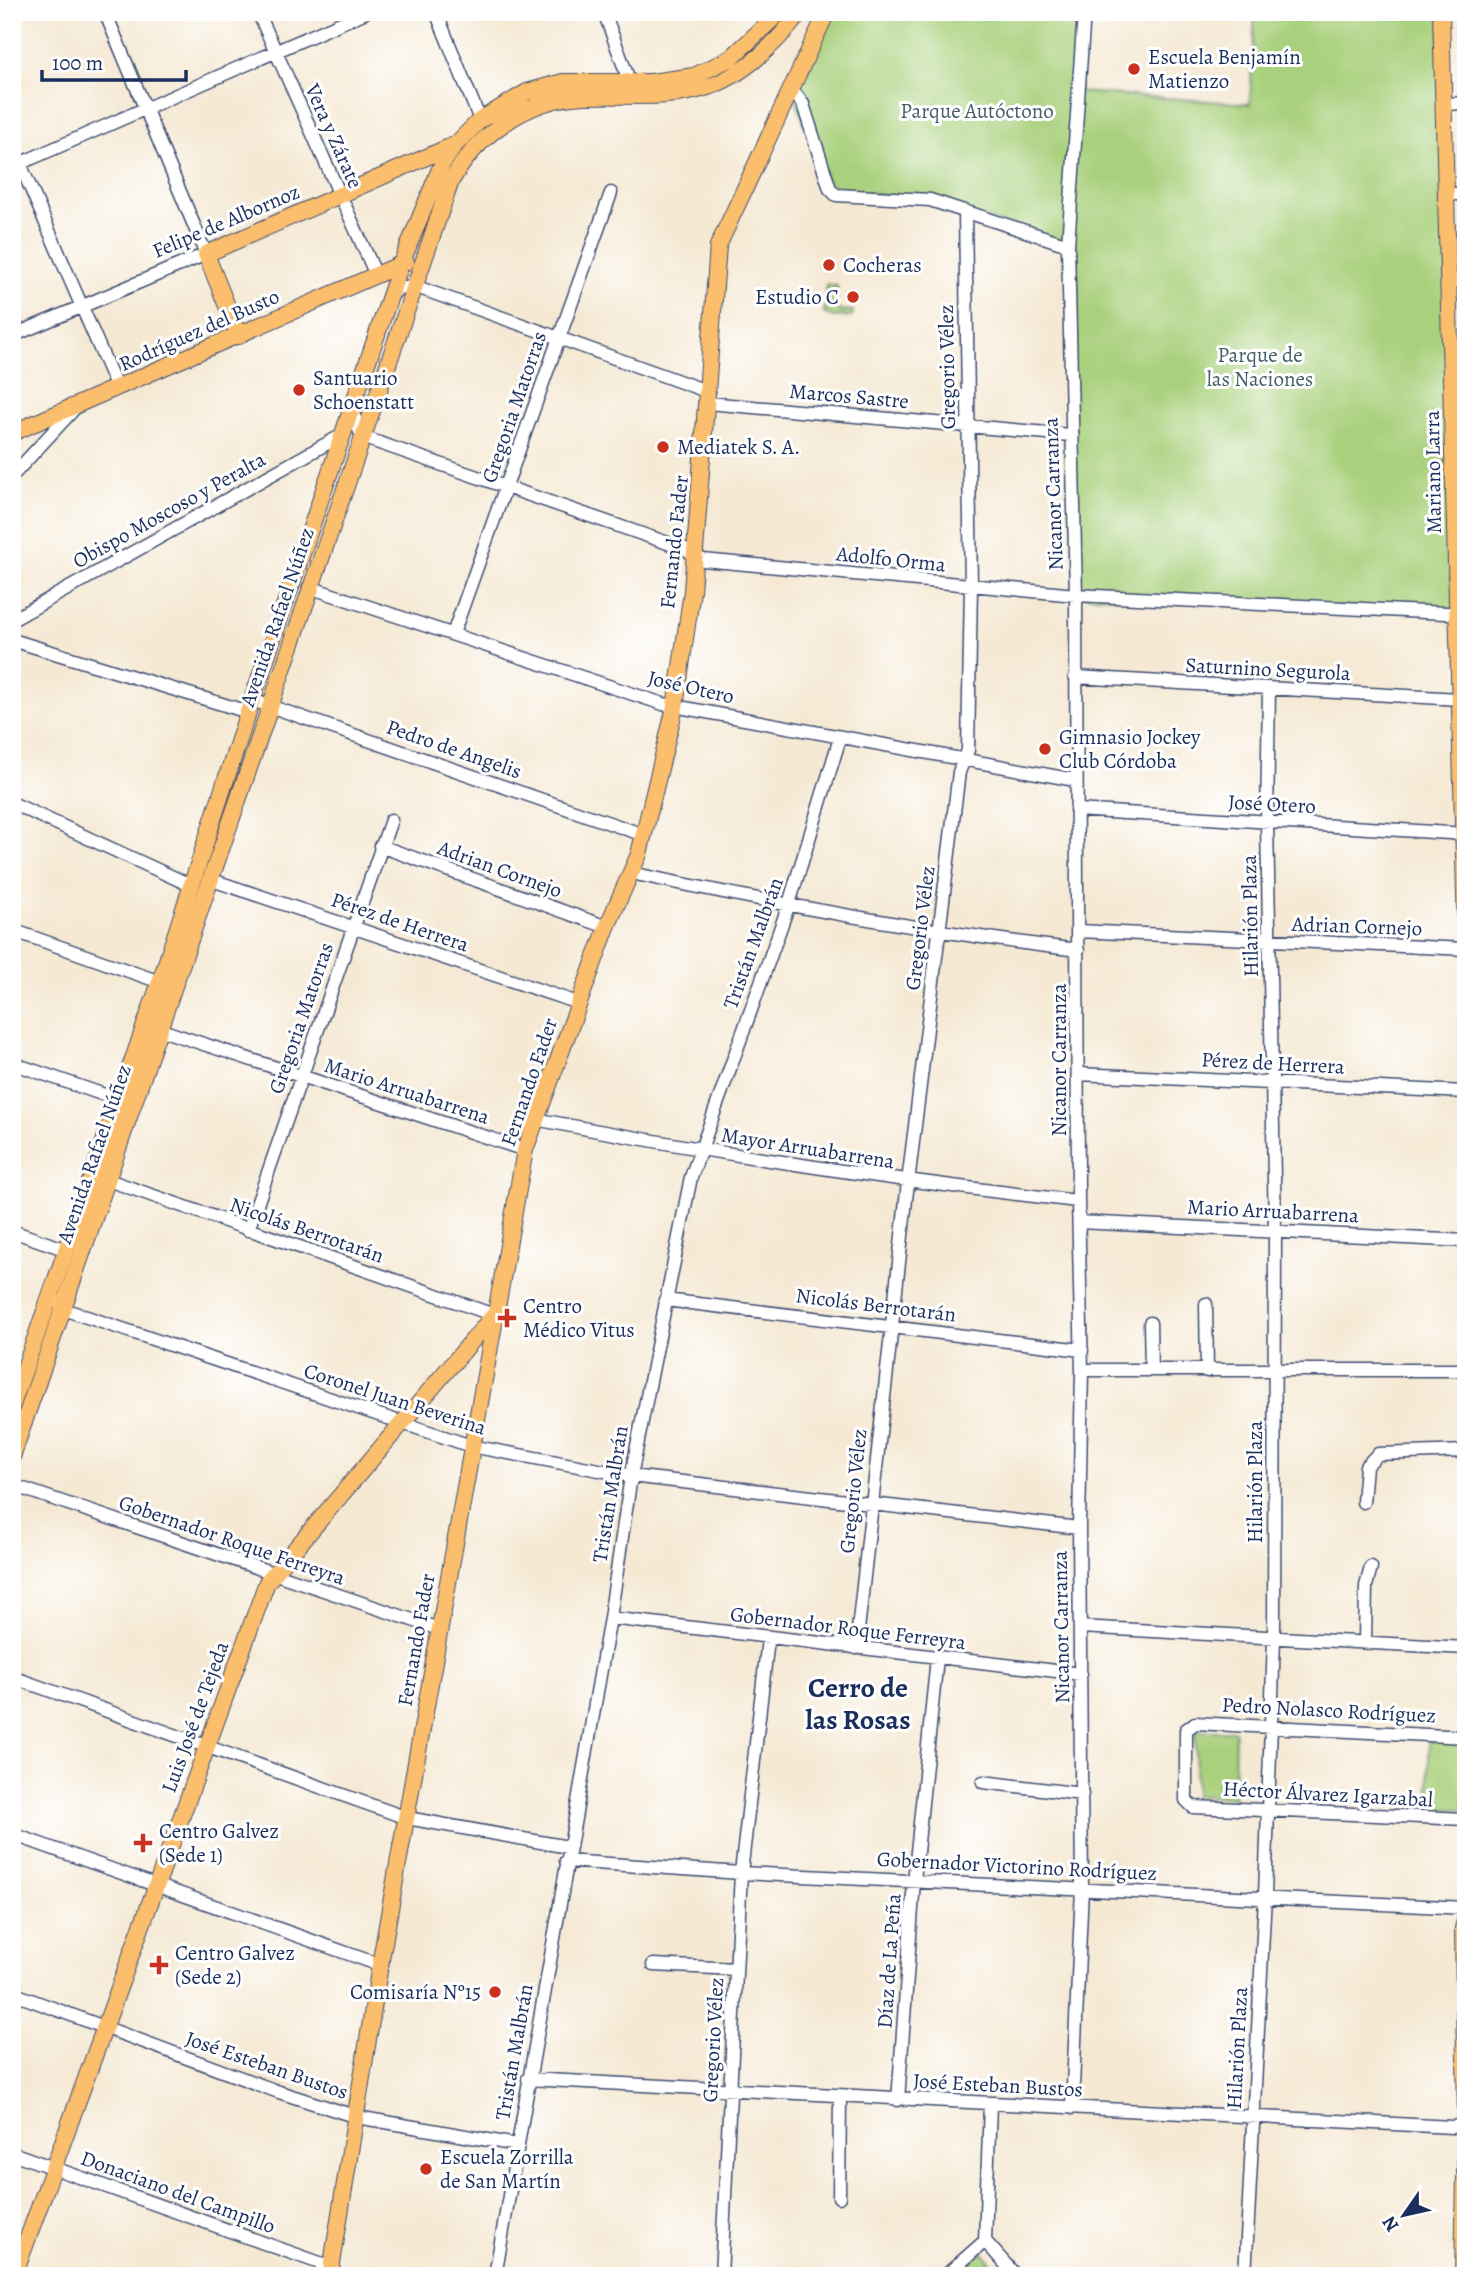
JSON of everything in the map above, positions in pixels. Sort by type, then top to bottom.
[{"type":"main road","name":"Avenida Rafael Núñez","points":[[12,1457],[424,254],[457,170],[478,144],[505,122],[544,103],[568,97],[657,97],[713,85],[758,55],[801,12]]},
{"type":"main road","name":"Mariano Larra","points":[[1441,12],[1449,281],[1459,376],[1462,613],[1459,699],[1466,931]]},
{"type":"main road","name":"Avenida Rafael Núñez","points":[[12,1406],[160,982],[190,884],[401,264],[435,178],[456,144],[480,120],[511,100],[542,86],[577,81],[630,83],[667,80],[706,72],[731,58],[780,13]]},
{"type":"main road","name":"Fernando Fader","points":[[330,2271],[380,1965],[525,1150],[607,927],[631,873],[675,706],[695,555],[720,236],[823,17]]},
{"type":"main road","name":"Felipe de Albornoz","points":[[206,254],[456,144]]},
{"type":"main road","points":[[206,254],[239,336]]},
{"type":"main road","name":"Rodríguez del Busto","points":[[12,433],[424,254]]},
{"type":"main road","name":"Luis José de Tejeda","points":[[14,2276],[262,1592],[272,1575],[494,1315]]},
{"type":"main road","points":[[12,1406],[30,1405]]},
{"type":"main road","points":[[1463,2276],[1466,2124],[1463,1928],[1466,1918]]},
{"type":"street","points":[[105,12],[206,254]]},
{"type":"street","name":"Vera y Zárate","points":[[258,12],[376,275]]},
{"type":"street","points":[[16,165],[366,12]]},
{"type":"street","points":[[436,12],[480,120]]},
{"type":"street","points":[[604,12],[628,69],[630,83]]},
{"type":"street","name":"Nicanor Carranza","points":[[1072,2108],[1082,1889],[1079,1528],[1082,1350],[1078,1201],[1076,596],[1070,435],[1068,244],[1084,12]]},
{"type":"street","points":[[791,89],[803,104],[832,193],[930,200],[1068,244]]},
{"type":"street","points":[[1444,104],[1466,103]]},
{"type":"street","points":[[12,145],[16,165],[117,388]]},
{"type":"street","name":"Gregoria Matorras","points":[[453,634],[611,193]]},
{"type":"street","points":[[1446,194],[1466,194]]},
{"type":"street","name":"Gregorio Vélez","points":[[856,1648],[938,933],[959,772],[968,750],[971,586],[965,212]]},
{"type":"street","name":"Felipe de Albornoz","points":[[12,336],[206,254]]},
{"type":"street","points":[[1449,281],[1466,281]]},
{"type":"street","points":[[390,298],[398,288],[414,286]]},
{"type":"street","name":"Marcos Sastre","points":[[414,286],[709,397],[1070,435]]},
{"type":"street","points":[[13,475],[76,406]]},
{"type":"street","points":[[352,411],[356,429],[362,437]]},
{"type":"street","name":"Obispo Moscoso y Peralta","points":[[12,620],[345,434]]},
{"type":"street","name":"Adolfo Orma","points":[[362,437],[703,560],[1076,596],[1462,613]]},
{"type":"street","name":"José Otero","points":[[309,587],[675,706],[1075,780]]},
{"type":"street","name":"Pedro de Angelis","points":[[12,640],[250,706],[269,706],[643,835]]},
{"type":"street","name":"Saturnino Segurola","points":[[1075,677],[1459,699]]},
{"type":"street","name":"Hilarión Plaza","points":[[1245,2276],[1269,1810],[1274,1639],[1275,1229],[1267,823],[1269,688]]},
{"type":"street","name":"Tristán Malbrán","points":[[495,2276],[610,1618],[631,1476],[665,1300],[698,1151],[788,907],[840,738]]},
{"type":"street","points":[[12,803],[190,884]]},
{"type":"street","name":"José Otero","points":[[1076,810],[1464,834]]},
{"type":"street","name":"Gregoria Matorras","points":[[248,1230],[391,820]]},
{"type":"street","name":"Adrian Cornejo","points":[[380,846],[607,927]]},
{"type":"street","points":[[631,873],[788,907],[938,933],[1078,950]]},
{"type":"street","name":"Pérez de Herrera","points":[[209,878],[578,1003]]},
{"type":"street","points":[[12,930],[160,982]]},
{"type":"street","name":"Adrian Cornejo","points":[[1078,931],[1466,948]]},
{"type":"street","name":"Mario Arruabarrena","points":[[158,1028],[525,1150]]},
{"type":"street","points":[[12,1063],[119,1100]]},
{"type":"street","name":"Pérez de Herrera","points":[[1078,1074],[1466,1092]]},
{"type":"street","name":"Mayor Arruabarrena","points":[[535,1119],[698,1151],[908,1182],[1078,1201]]},
{"type":"street","name":"Nicolás Berrotarán","points":[[108,1180],[494,1315]]},
{"type":"street","name":"Mario Arruabarrena","points":[[1079,1222],[1275,1229],[1466,1241]]},
{"type":"street","points":[[12,1231],[67,1250]]},
{"type":"street","points":[[54,1292],[63,1310]]},
{"type":"street","name":"Nicolás Berrotarán","points":[[665,1300],[1082,1350]]},
{"type":"street","points":[[1206,1304],[1207,1371]]},
{"type":"street","name":"Coronel Juan Beverina","points":[[63,1310],[471,1447],[631,1476],[1079,1528]]},
{"type":"street","points":[[1150,1323],[1151,1370]]},
{"type":"street","points":[[1082,1370],[1466,1370]]},
{"type":"street","points":[[1363,1502],[1366,1466],[1378,1454],[1466,1451]]},
{"type":"street","name":"Gobernador Roque Ferreyra","points":[[12,1485],[272,1575],[439,1629]]},
{"type":"street","points":[[1365,1642],[1366,1586],[1371,1567]]},
{"type":"street","name":"Gobernador Roque Ferreyra","points":[[610,1618],[768,1639],[1081,1674]]},
{"type":"street","points":[[1080,1627],[1466,1648]]},
{"type":"street","name":"Gregorio Vélez","points":[[721,2276],[741,1873],[768,1639]]},
{"type":"street","name":"Díaz de La Peña","points":[[898,2099],[914,1881],[937,1658]]},
{"type":"street","points":[[12,1677],[407,1818],[568,1847]]},
{"type":"street","name":"Pedro Nolasco Rodríguez","points":[[1188,1805],[1186,1730],[1189,1724],[1466,1737]]},
{"type":"street","points":[[983,1782],[1082,1794]]},
{"type":"street","name":"Héctor Álvarez Igarzabal","points":[[1188,1805],[1466,1819]]},
{"type":"street","points":[[12,1834],[380,1965]]},
{"type":"street","name":"Gobernador Victorino Rodríguez","points":[[566,1861],[741,1873],[1265,1896],[1466,1908]]},
{"type":"street","points":[[653,1965],[736,1969]]},
{"type":"street","name":"José Esteban Bustos","points":[[12,1993],[279,2092],[357,2117],[517,2145]]},
{"type":"street","name":"José Esteban Bustos","points":[[528,2078],[840,2097],[1452,2127],[1466,2124]]},
{"type":"street","points":[[839,2197],[840,2097]]},
{"type":"street","points":[[989,2104],[985,2241],[1016,2276]]},
{"type":"street","name":"Donaciano del Campillo","points":[[12,2152],[330,2271]]},
{"type":"street","points":[[945,2276],[985,2241]]},
{"type":"green space","name":"Parque de las Naciones","points":[[827,12],[1084,12],[1079,92],[1250,104],[1255,12],[1441,12],[1458,613],[1076,595],[1068,245],[930,200],[830,189],[791,89]]},
{"type":"green space","points":[[827,284],[837,286],[837,310],[853,311],[852,316],[833,317],[824,313]]},
{"type":"green space","points":[[1196,1731],[1235,1731],[1234,1797],[1195,1796]]},
{"type":"green space","points":[[1429,1741],[1465,1741],[1464,1809],[1429,1809]]},
{"type":"green space","points":[[982,2252],[1003,2276],[956,2276]]},
{"type":"place","name":"Escuela Benjamín Matienzo","points":[[1134,69]]},
{"type":"place","name":"Cocheras","points":[[829,265]]},
{"type":"place","name":"Estudio C","points":[[853,297]]},
{"type":"place","name":"Santuario Schoenstatt","points":[[299,390]]},
{"type":"place","name":"Mediatek S. A.","points":[[663,447]]},
{"type":"place","name":"Gimnasio Jockey Club Córdoba","points":[[1045,749]]},
{"type":"place","name":"Centro Médico Vitus","points":[[507,1318]]},
{"type":"place","name":"Centro Galvez (Sede 1)","points":[[143,1843]]},
{"type":"place","name":"Centro Galvez (Sede 2)","points":[[159,1965]]},
{"type":"place","name":"Comisaría Nº15","points":[[495,1992]]},
{"type":"place","name":"Escuela Zorrilla de San Martín","points":[[426,2169]]},
{"type":"district","name":"Cerro de las Rosas","points":[[858,1704]]},
{"type":"park label","name":"Parque Autóctono","points":[[977,111]]}]
